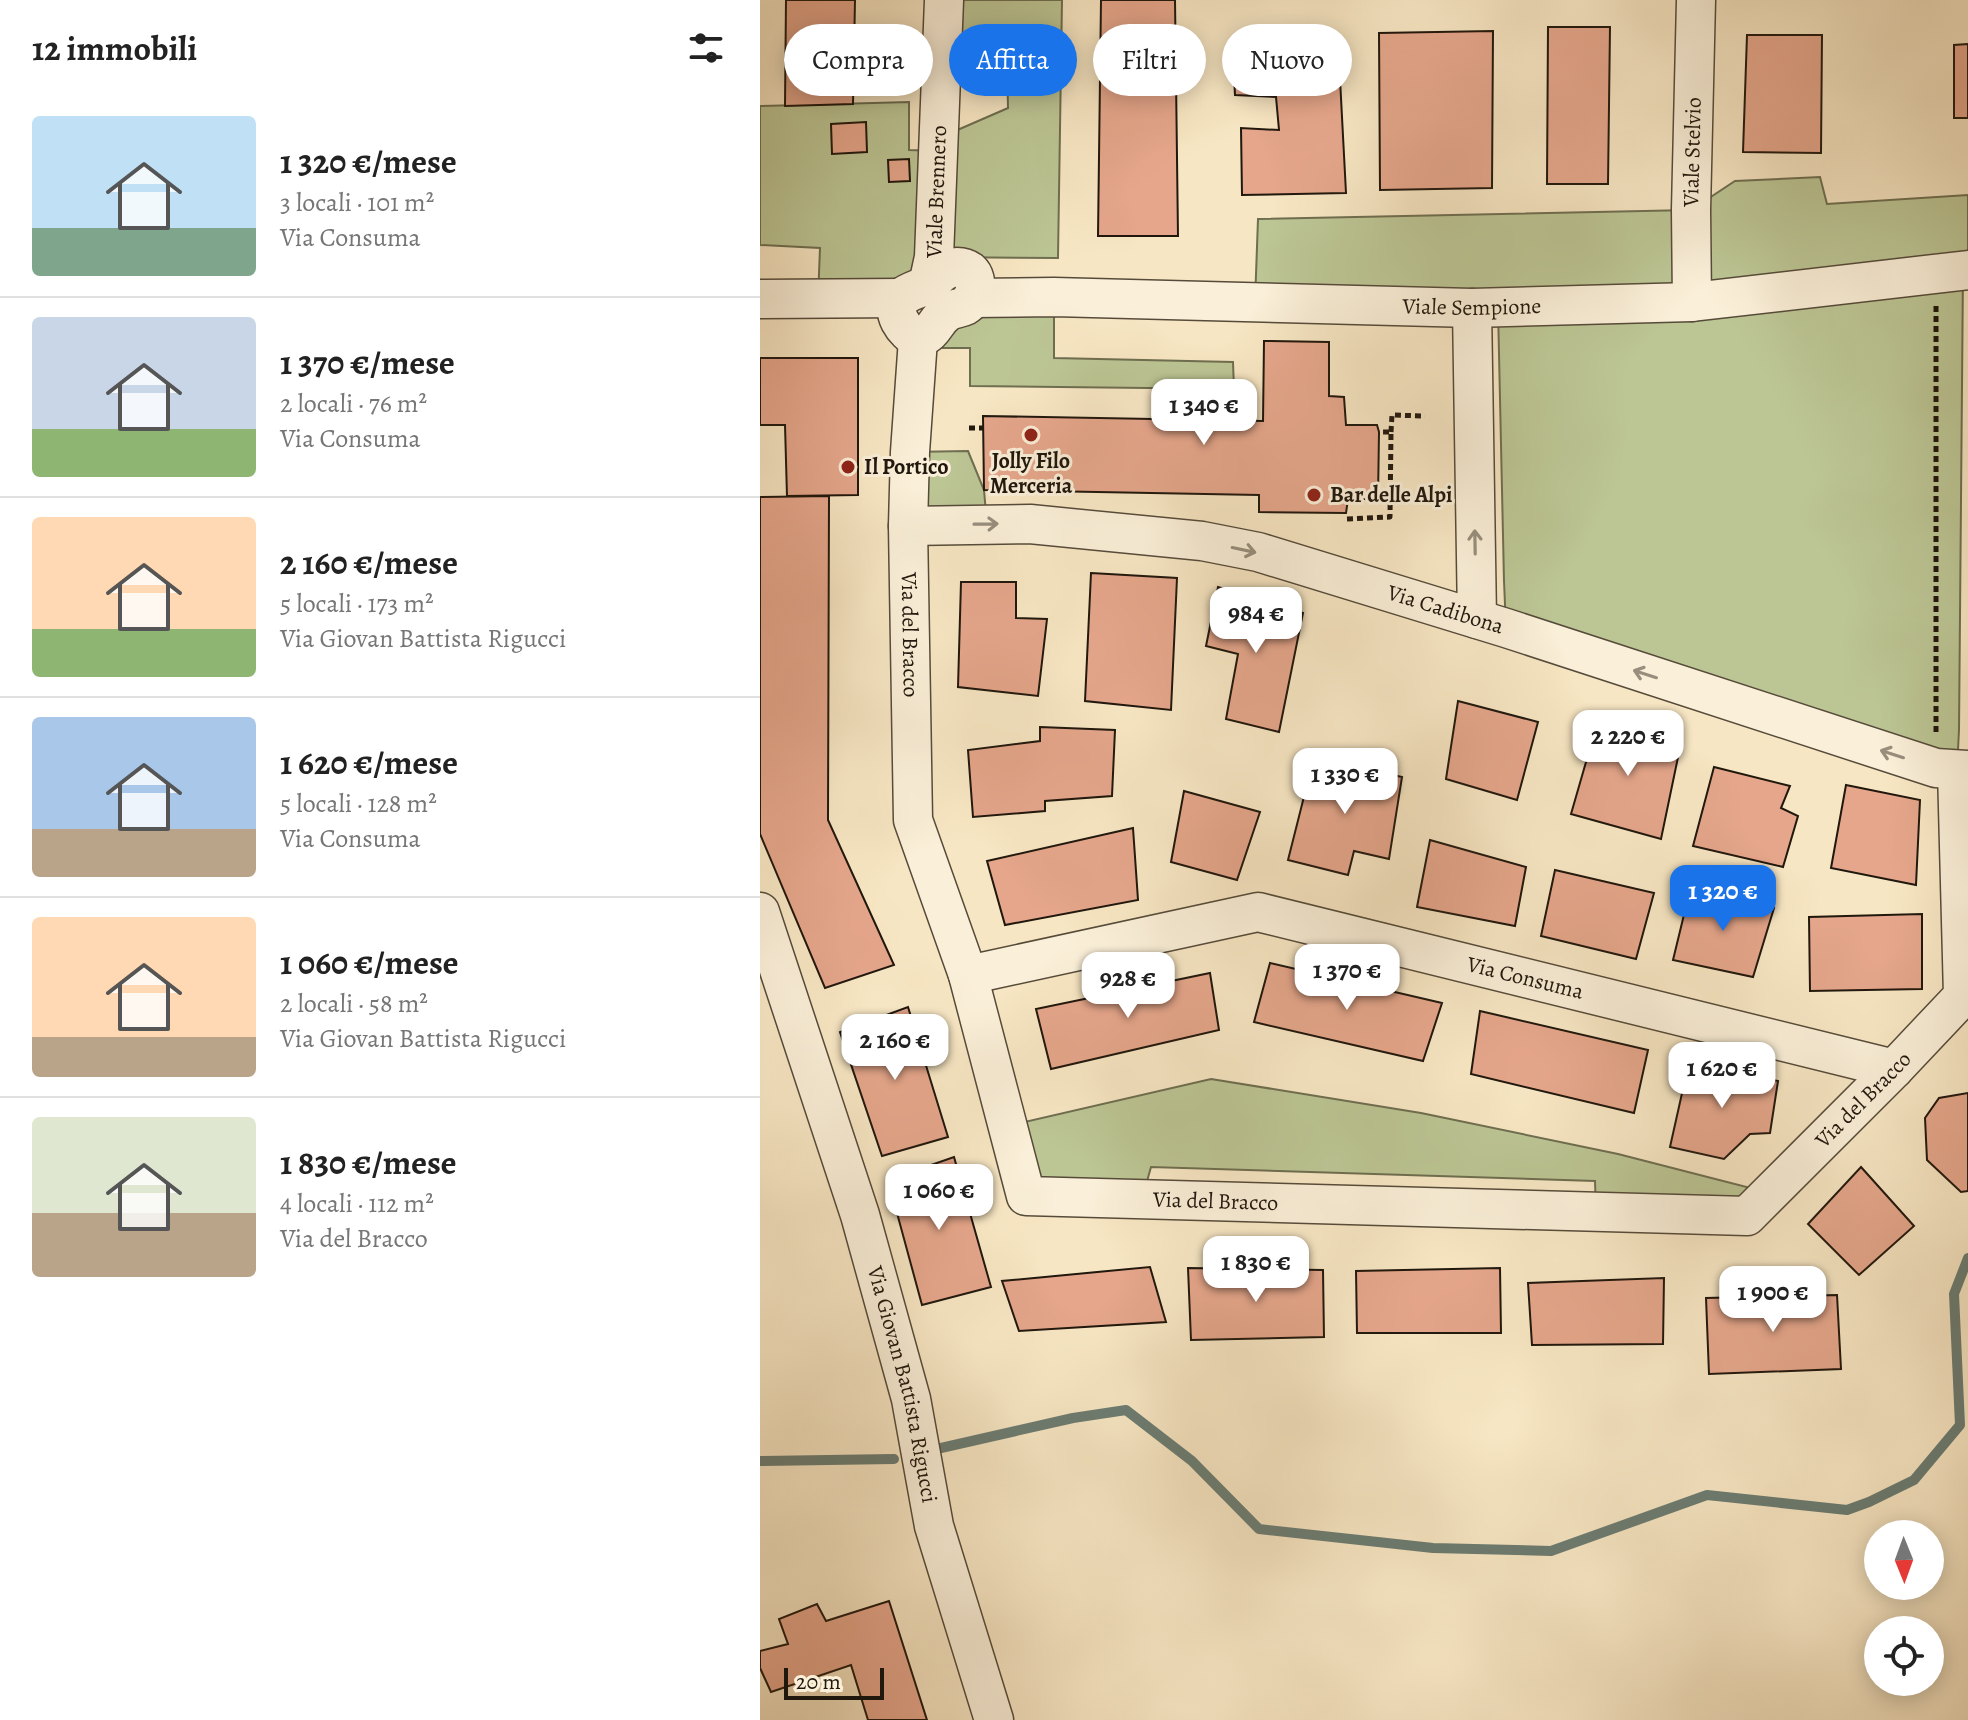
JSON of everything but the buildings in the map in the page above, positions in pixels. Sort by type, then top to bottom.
[{"type":"street","name":"Viale Brennero","points":[[918,339],[908,334],[899,319],[897,307],[915,291],[934,257],[944,0]]},
{"type":"street","name":"Viale Stelvio","points":[[1692,302],[1696,0]]},
{"type":"street","points":[[760,299],[915,291],[945,268],[957,267],[972,272],[975,281],[972,298],[964,306],[943,315],[931,332],[918,339]]},
{"type":"street","name":"Viale Sempione","points":[[972,298],[1054,297],[1472,308],[1692,302],[1952,272]]},
{"type":"street","points":[[1472,308],[1477,619]]},
{"type":"street","name":"Via del Bracco","points":[[918,339],[908,526],[913,820],[968,975],[1026,1196],[1747,1216],[1963,996],[1954,770]]},
{"type":"street","name":"Via Cadibona","points":[[908,526],[1030,524],[1202,541],[1258,552],[1954,770]]},
{"type":"street","name":"Via Giovan Battista Rigucci","points":[[760,912],[860,1215],[911,1399],[934,1526],[994,1720]]},
{"type":"street","name":"Via Consuma","points":[[968,975],[1258,912],[1894,1069]]},
{"type":"path","points":[[1952,272],[1954,770]]},
{"type":"path","points":[[1347,519],[1390,517],[1392,415],[1425,416]]},
{"type":"path","points":[[969,428],[984,428]]},
{"type":"path","points":[[1379,432],[1391,432]]},
{"type":"green space","points":[[944,0],[1062,0],[1062,24],[949,24],[949,29],[943,26]]},
{"type":"green space","points":[[1008,96],[1061,96],[1058,258],[935,257],[928,285],[818,299],[820,248],[760,245],[760,106],[909,102],[909,150],[938,151],[939,138],[1008,108]]},
{"type":"green space","points":[[1820,177],[1827,204],[1968,195],[1968,270],[1963,271],[1957,770],[1506,628],[1498,308],[1255,302],[1258,219],[1691,210],[1735,181]]},
{"type":"green space","points":[[1054,297],[1054,358],[1233,362],[1234,389],[970,386],[970,348],[916,348],[972,298]]},
{"type":"green space","points":[[968,451],[984,490],[987,524],[908,526],[910,452]]},
{"type":"green space","points":[[1211,1079],[1421,1113],[1618,1154],[1770,1193],[1747,1216],[1596,1212],[1595,1181],[1151,1167],[1142,1199],[1026,1196],[1007,1126]]},
{"type":"waterway","points":[[941,1448],[1073,1418],[1126,1410],[1192,1461],[1259,1529],[1433,1548],[1551,1551],[1707,1495],[1847,1510],[1914,1480],[1960,1425],[1954,1294],[1968,1258]]},
{"type":"waterway","points":[[760,1461],[894,1459]]},
{"type":"place","name":"Jolly Filo Merceria","points":[[1031,435]]},
{"type":"place","name":"Il Portico","points":[[848,467]]},
{"type":"place","name":"Bar delle Alpi","points":[[1314,495]]}]
